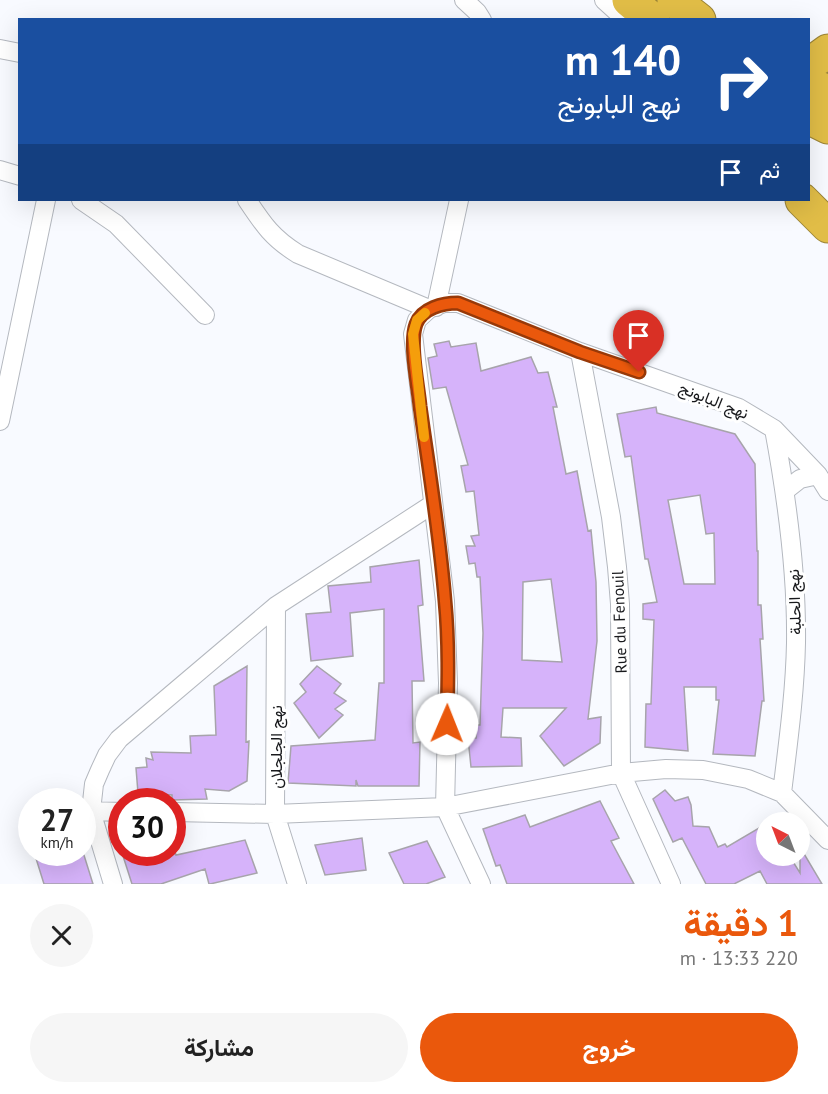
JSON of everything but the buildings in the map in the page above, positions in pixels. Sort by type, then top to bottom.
[{"type":"highway","points":[[674,0],[696,18]]},
{"type":"highway","points":[[810,61],[817,59],[828,51]]},
{"type":"highway","points":[[810,84],[828,92]]},
{"type":"highway","points":[[810,118],[828,127]]},
{"type":"highway","points":[[803,201],[828,226]]},
{"type":"street","points":[[464,0],[481,18]]},
{"type":"street","points":[[604,0],[638,14]]},
{"type":"street","points":[[0,49],[18,53]]},
{"type":"street","points":[[0,170],[18,175]]},
{"type":"street","points":[[0,421],[46,201]]},
{"type":"street","points":[[82,201],[116,224],[205,315]]},
{"type":"street","points":[[248,201],[278,242],[298,254],[433,308]]},
{"type":"street","points":[[459,201],[433,308],[417,320],[413,334],[445,601],[448,671],[445,807],[481,884]]},
{"type":"street","name":"نهج البابونج","points":[[433,308],[444,303],[458,303],[580,352],[718,399],[739,408],[774,429]]},
{"type":"street","name":"Rue du Fenouil","points":[[580,352],[611,518],[617,567],[620,604],[621,773],[671,884]]},
{"type":"street","points":[[774,429],[818,475],[828,491]]},
{"type":"street","name":"نهج الحلبة","points":[[774,429],[786,490],[794,566],[796,642],[792,718],[782,793]]},
{"type":"street","points":[[786,490],[800,478],[818,475]]},
{"type":"street","points":[[94,788],[107,755],[119,739],[276,606],[433,504]]},
{"type":"street","name":"نهج الجلجلان","points":[[276,606],[275,814],[297,884]]},
{"type":"street","points":[[186,813],[275,814],[445,807],[621,773],[666,769],[703,770],[748,779],[782,793],[828,840]]},
{"type":"street","points":[[96,828],[113,884]]},
{"type":"slow traffic","points":[[424,437],[413,334],[417,320],[425,313]]},
{"type":"route","points":[[447,724],[445,601],[418,385],[413,334],[417,320],[429,309],[444,303],[458,303],[580,352],[639,372]]}]
